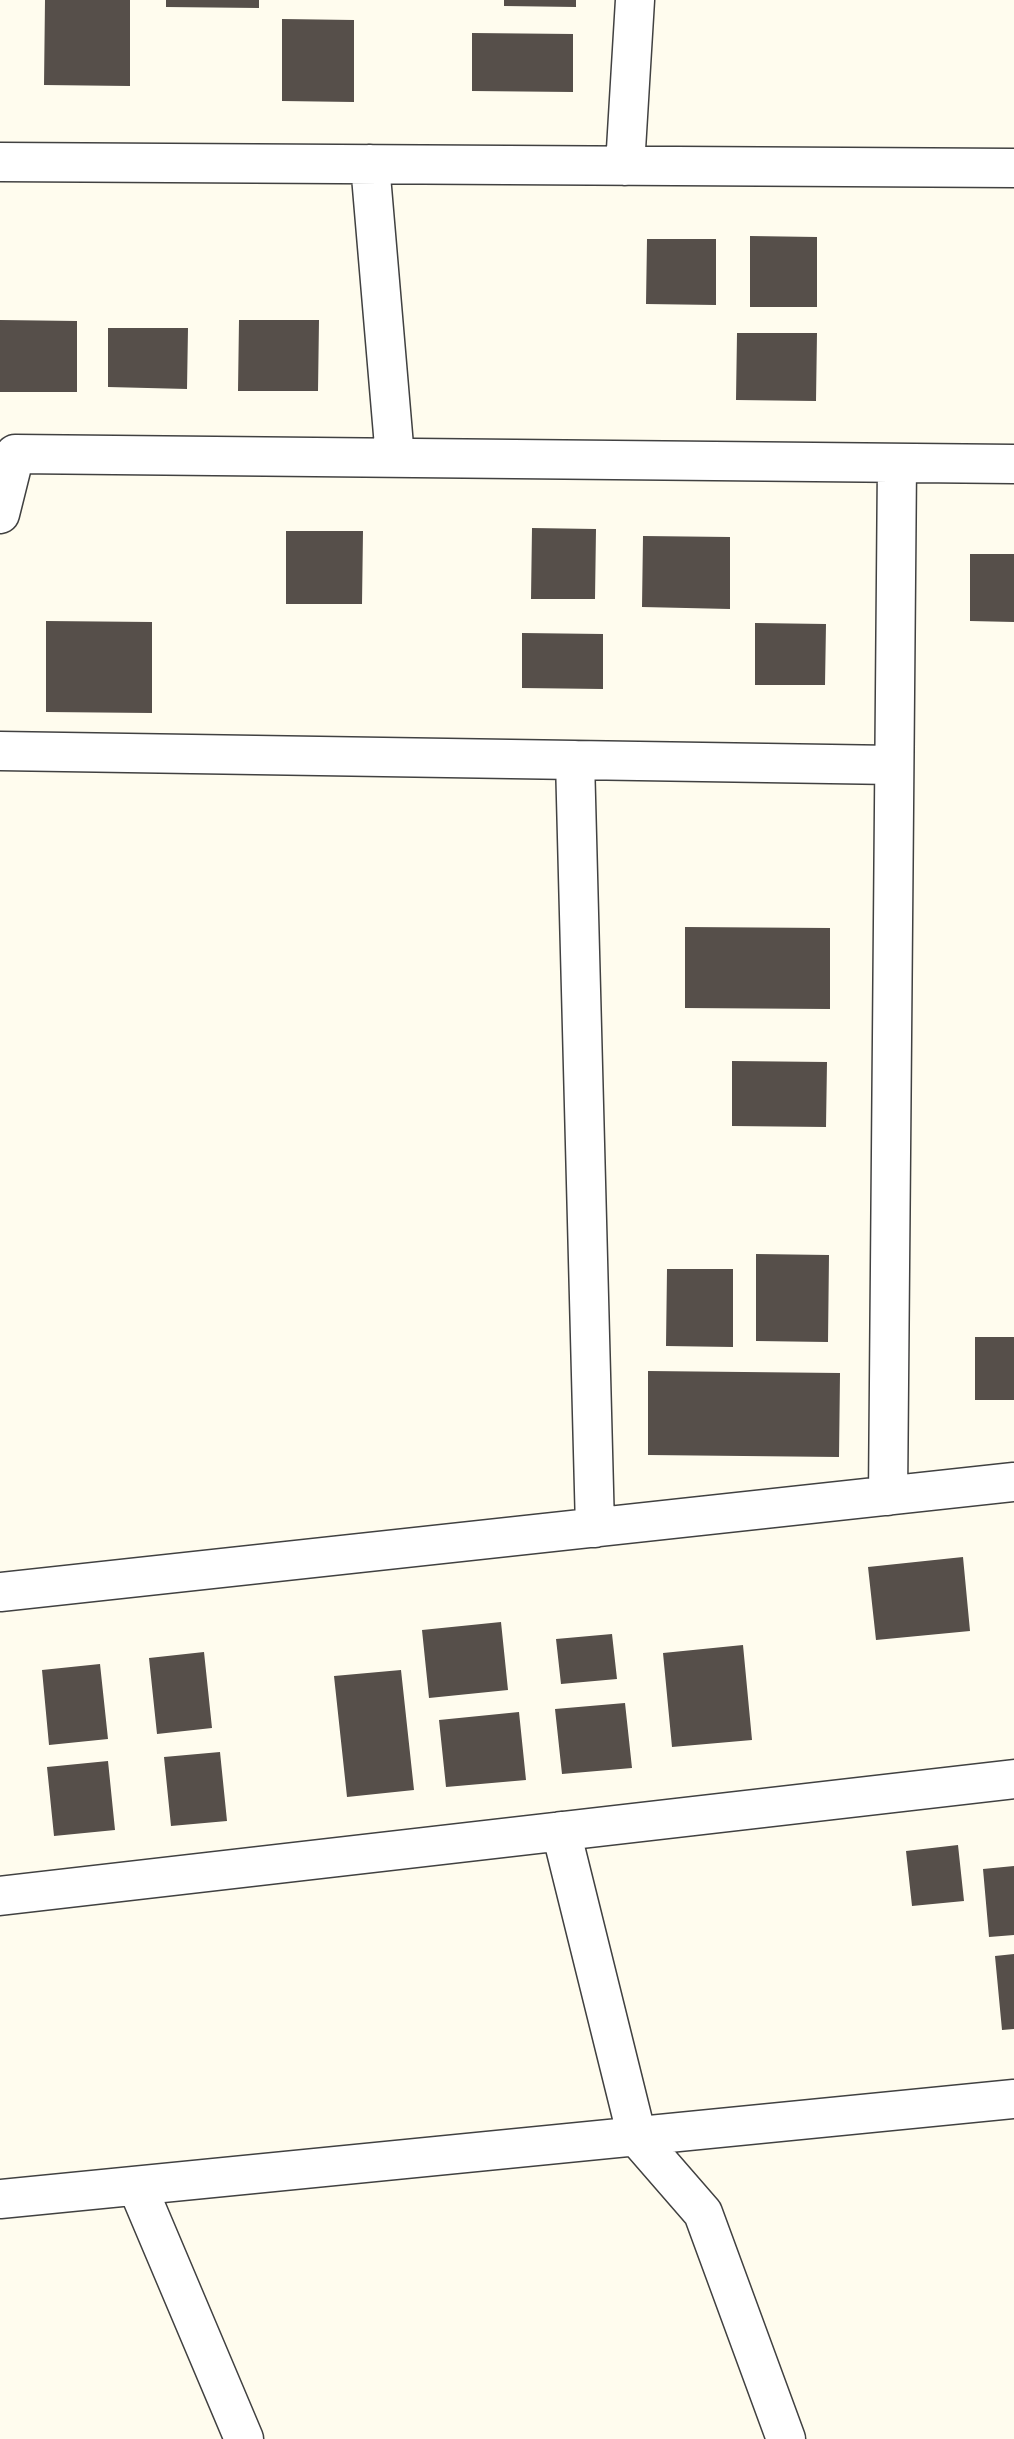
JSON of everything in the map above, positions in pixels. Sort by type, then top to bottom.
[{"type":"street","points":[[625,166],[635,0]]},
{"type":"street","points":[[0,162],[1014,168]]},
{"type":"street","points":[[370,164],[395,458]]},
{"type":"street","points":[[0,514],[15,454],[1014,464]]},
{"type":"street","points":[[887,1496],[897,463]]},
{"type":"street","points":[[0,751],[894,765]]},
{"type":"street","points":[[575,760],[596,1528]]},
{"type":"street","points":[[0,1592],[1014,1482]]},
{"type":"street","points":[[0,1896],[1014,1779]]},
{"type":"street","points":[[561,1831],[637,2137],[703,2213],[786,2439]]},
{"type":"street","points":[[0,2199],[1014,2099]]},
{"type":"street","points":[[137,2186],[244,2439]]},
{"type":"building","points":[[45,0],[130,0],[130,86],[44,85]]},
{"type":"building","points":[[166,0],[259,0],[259,8],[166,7]]},
{"type":"building","points":[[504,0],[576,0],[576,7],[504,6]]},
{"type":"building","points":[[282,19],[354,20],[354,102],[282,101]]},
{"type":"building","points":[[472,33],[573,34],[573,92],[472,91]]},
{"type":"building","points":[[750,236],[817,237],[817,307],[750,307]]},
{"type":"building","points":[[647,239],[716,239],[716,305],[646,304]]},
{"type":"building","points":[[0,320],[77,321],[77,392],[0,392]]},
{"type":"building","points":[[239,320],[319,320],[318,391],[238,391]]},
{"type":"building","points":[[108,328],[188,328],[187,389],[108,387]]},
{"type":"building","points":[[737,333],[817,333],[816,401],[736,400]]},
{"type":"building","points":[[532,528],[596,529],[595,599],[531,599]]},
{"type":"building","points":[[286,531],[363,531],[362,604],[286,604]]},
{"type":"building","points":[[643,536],[730,537],[730,609],[642,607]]},
{"type":"building","points":[[970,554],[1014,554],[1014,622],[970,621]]},
{"type":"building","points":[[46,621],[152,622],[152,713],[46,712]]},
{"type":"building","points":[[755,623],[826,624],[825,685],[755,685]]},
{"type":"building","points":[[522,633],[603,634],[603,689],[522,688]]},
{"type":"building","points":[[685,927],[830,928],[830,1009],[685,1008]]},
{"type":"building","points":[[732,1061],[827,1062],[826,1127],[732,1126]]},
{"type":"building","points":[[756,1254],[829,1255],[828,1342],[756,1341]]},
{"type":"building","points":[[667,1269],[733,1269],[733,1347],[666,1346]]},
{"type":"building","points":[[975,1337],[1014,1337],[1014,1400],[975,1400]]},
{"type":"building","points":[[648,1371],[840,1373],[839,1457],[648,1455]]},
{"type":"building","points":[[963,1557],[970,1631],[876,1640],[868,1567]]},
{"type":"building","points":[[501,1622],[508,1690],[429,1698],[422,1630]]},
{"type":"building","points":[[612,1634],[617,1679],[561,1684],[556,1639]]},
{"type":"building","points":[[743,1645],[752,1740],[672,1747],[663,1653]]},
{"type":"building","points":[[204,1652],[212,1728],[157,1734],[149,1658]]},
{"type":"building","points":[[100,1664],[108,1739],[49,1745],[42,1670]]},
{"type":"building","points":[[401,1670],[414,1790],[347,1797],[334,1676]]},
{"type":"building","points":[[625,1703],[632,1768],[562,1774],[555,1709]]},
{"type":"building","points":[[519,1712],[526,1780],[446,1787],[439,1720]]},
{"type":"building","points":[[220,1752],[227,1821],[171,1826],[164,1757]]},
{"type":"building","points":[[108,1761],[115,1830],[54,1836],[47,1767]]},
{"type":"building","points":[[958,1845],[964,1901],[912,1906],[906,1851]]},
{"type":"building","points":[[1014,1866],[1014,1935],[989,1937],[983,1869]]},
{"type":"building","points":[[1014,1954],[1014,2029],[1002,2030],[995,1956]]}]
